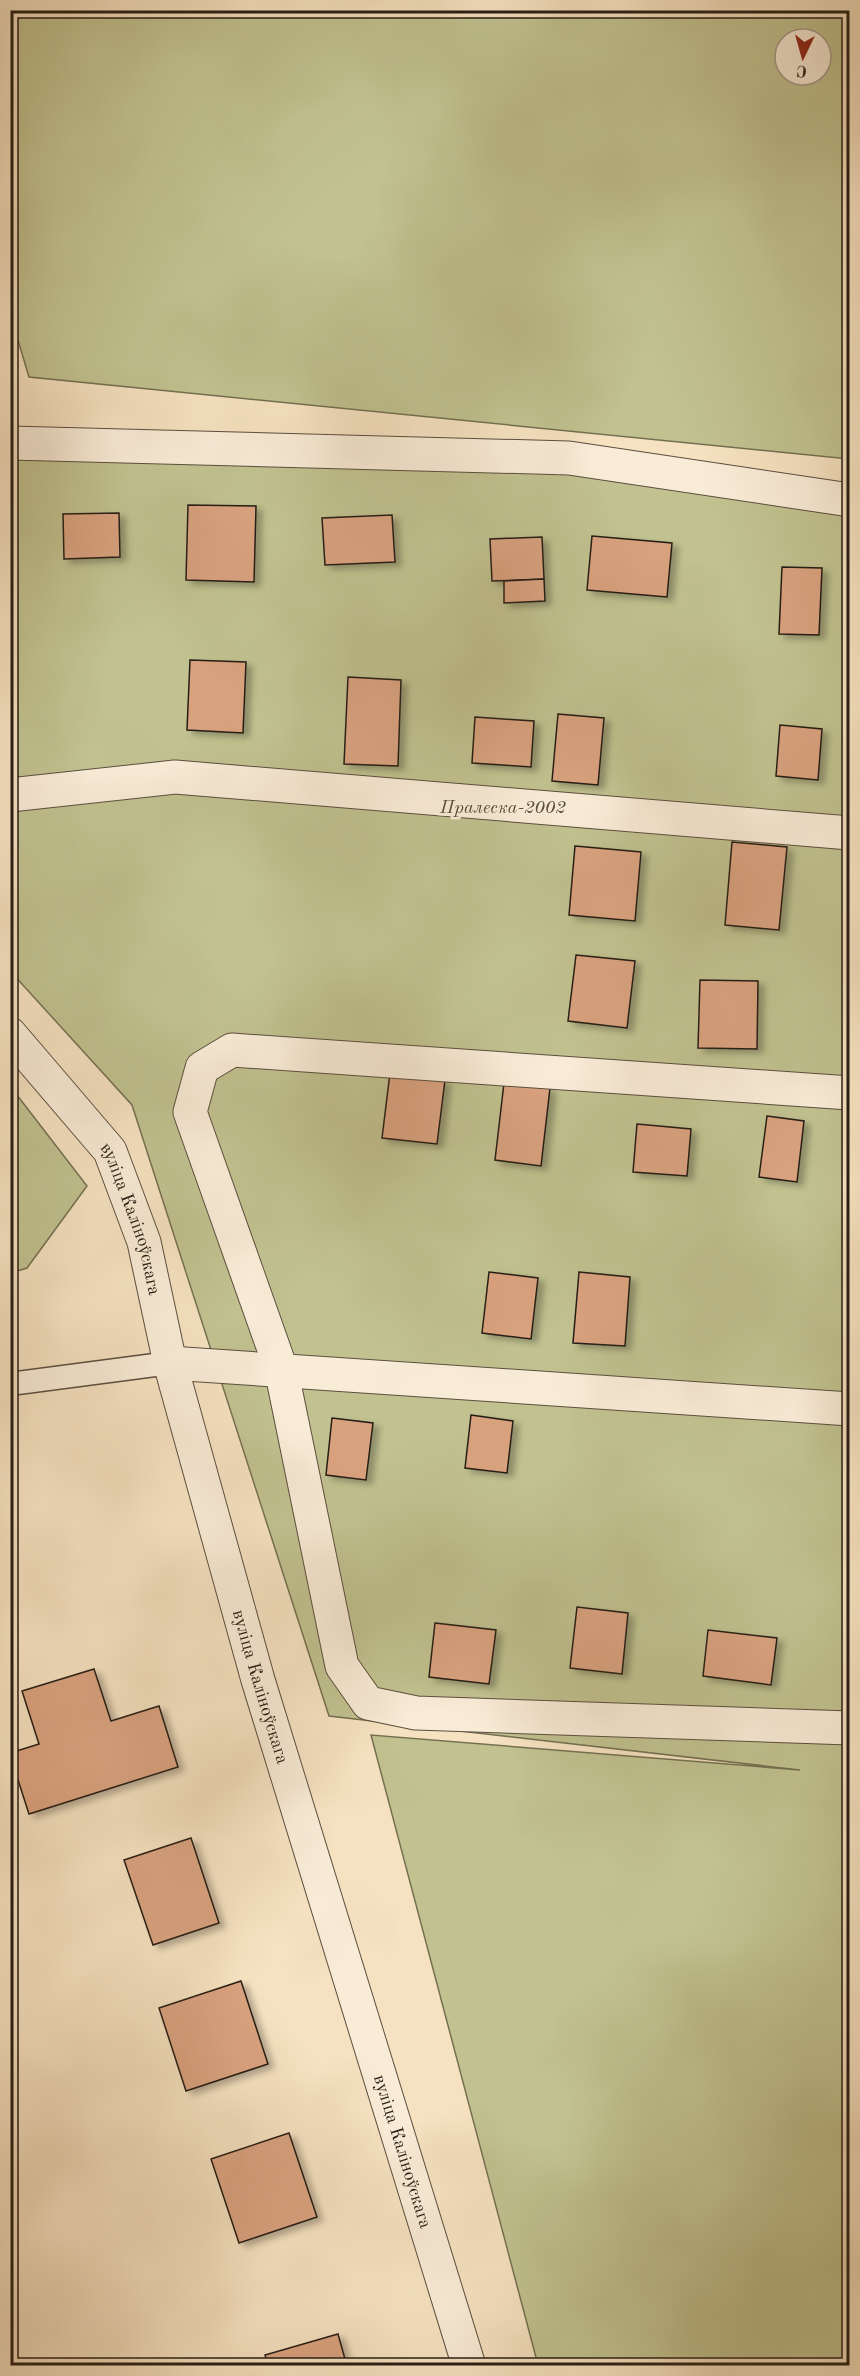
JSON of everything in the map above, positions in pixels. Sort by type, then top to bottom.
[{"type":"street","points":[[10,443],[569,458],[849,500]]},
{"type":"street","points":[[10,795],[175,777],[849,833]]},
{"type":"street","name":"вуліца Каліноўскага","points":[[10,1034],[110,1151],[144,1242],[170,1362],[258,1680],[469,2366]]},
{"type":"street","points":[[849,1093],[232,1050],[202,1068],[190,1112],[281,1369],[342,1666],[368,1703],[416,1713],[849,1728]]},
{"type":"street","points":[[170,1362],[849,1409]]},
{"type":"lane","points":[[10,1384],[170,1362]]},
{"type":"green space","points":[[10,11],[849,11],[849,459],[29,377],[11,317]]},
{"type":"green space","name":"Пралеска-2002","points":[[11,451],[569,458],[849,503],[849,2365],[538,2365],[371,1735],[800,1770],[329,1716],[132,1105],[11,972]]},
{"type":"green space","points":[[10,1086],[87,1186],[27,1268],[11,1273]]},
{"type":"building","points":[[188,505],[256,506],[254,582],[186,580]]},
{"type":"building","points":[[119,513],[120,557],[64,559],[63,514]]},
{"type":"building","points":[[392,515],[395,562],[325,565],[322,518]]},
{"type":"building","points":[[592,536],[672,543],[667,597],[587,590]]},
{"type":"building","points":[[542,537],[544,579],[492,581],[490,539]]},
{"type":"building","points":[[782,567],[822,568],[819,635],[779,634]]},
{"type":"building","points":[[544,579],[545,601],[504,603],[504,581]]},
{"type":"building","points":[[190,660],[246,662],[243,733],[187,730]]},
{"type":"building","points":[[348,677],[401,680],[398,766],[344,764]]},
{"type":"building","points":[[558,714],[604,718],[598,785],[552,781]]},
{"type":"building","points":[[475,717],[534,721],[531,767],[472,763]]},
{"type":"building","points":[[780,725],[822,729],[818,780],[776,776]]},
{"type":"building","points":[[732,842],[787,847],[779,930],[725,925]]},
{"type":"building","points":[[575,846],[641,852],[635,921],[569,915]]},
{"type":"building","points":[[576,955],[635,961],[627,1028],[568,1021]]},
{"type":"building","points":[[700,980],[758,981],[757,1049],[698,1048]]},
{"type":"building","points":[[390,1073],[445,1080],[437,1144],[382,1138]]},
{"type":"building","points":[[504,1083],[550,1088],[541,1166],[495,1160]]},
{"type":"building","points":[[767,1116],[804,1121],[797,1182],[759,1177]]},
{"type":"building","points":[[637,1124],[691,1129],[687,1176],[633,1172]]},
{"type":"building","points":[[489,1272],[538,1278],[531,1339],[482,1333]]},
{"type":"building","points":[[579,1272],[630,1277],[625,1346],[573,1343]]},
{"type":"building","points":[[471,1415],[513,1421],[507,1473],[465,1468]]},
{"type":"building","points":[[332,1418],[373,1423],[366,1480],[326,1475]]},
{"type":"building","points":[[577,1607],[628,1613],[622,1674],[570,1668]]},
{"type":"building","points":[[435,1623],[496,1630],[489,1684],[429,1677]]},
{"type":"building","points":[[708,1630],[777,1638],[771,1685],[703,1676]]},
{"type":"building","points":[[94,1669],[111,1721],[159,1706],[178,1767],[29,1814],[10,1755],[10,1753],[39,1744],[22,1691]]},
{"type":"building","points":[[191,1838],[219,1923],[153,1945],[124,1860]]},
{"type":"building","points":[[241,1981],[268,2064],[186,2091],[159,2008]]},
{"type":"building","points":[[289,2133],[317,2217],[239,2243],[211,2159]]},
{"type":"building","points":[[338,2334],[347,2366],[268,2366],[265,2355]]}]
